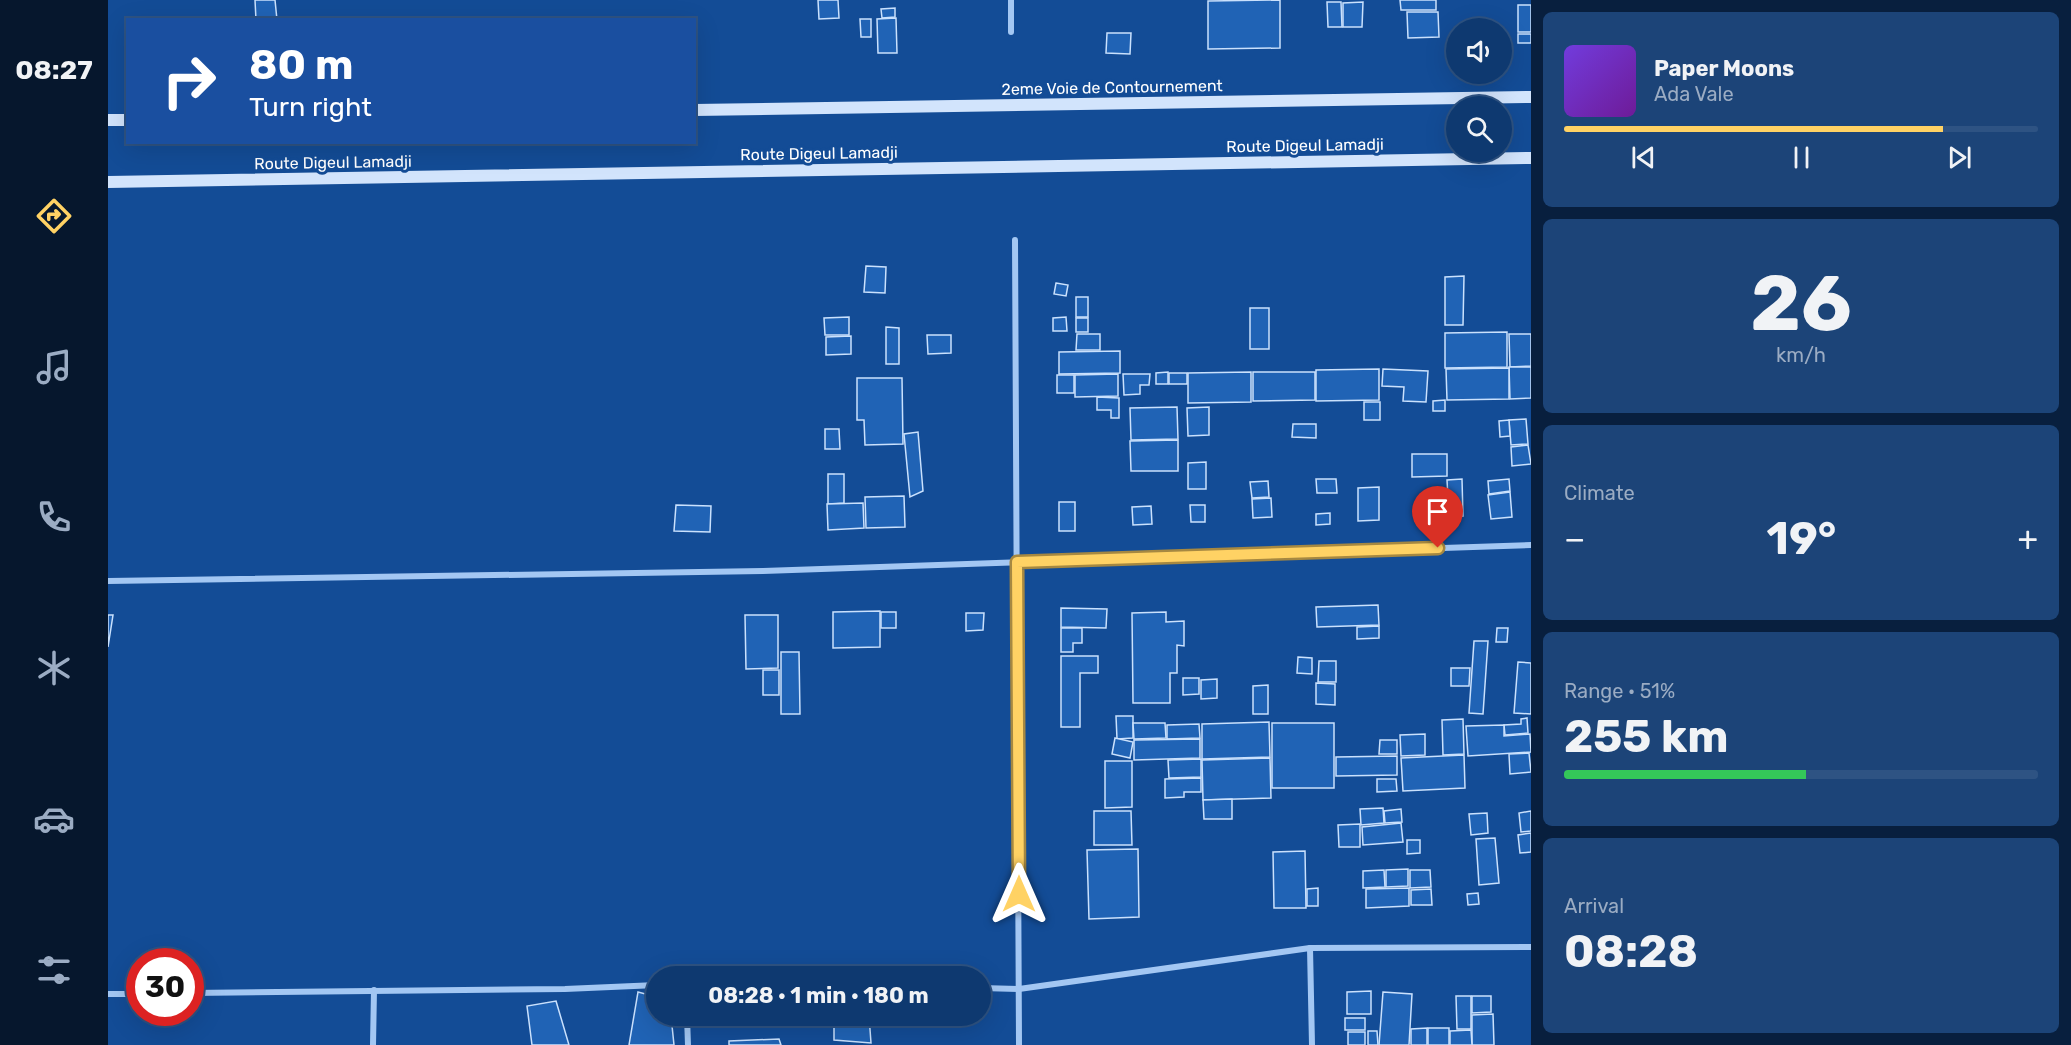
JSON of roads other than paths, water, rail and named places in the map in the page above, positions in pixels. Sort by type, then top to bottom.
[{"type":"main road","name":"2eme Voie de Contournement","points":[[696,110],[1531,97]]},
{"type":"main road","points":[[108,120],[126,120]]},
{"type":"main road","name":"Route Digeul Lamadji","points":[[108,182],[1531,158]]},
{"type":"street","points":[[1011,0],[1011,32]]},
{"type":"street","points":[[1015,240],[1019,1045]]},
{"type":"street","points":[[108,581],[751,571],[1531,545]]},
{"type":"street","points":[[991,988],[1019,989],[1310,948],[1531,946]]},
{"type":"street","points":[[1310,948],[1312,1045]]},
{"type":"street","points":[[204,993],[565,989],[646,985]]},
{"type":"street","points":[[374,990],[374,1045]]},
{"type":"street","points":[[108,994],[126,994]]},
{"type":"street","points":[[687,1026],[688,1045]]}]
